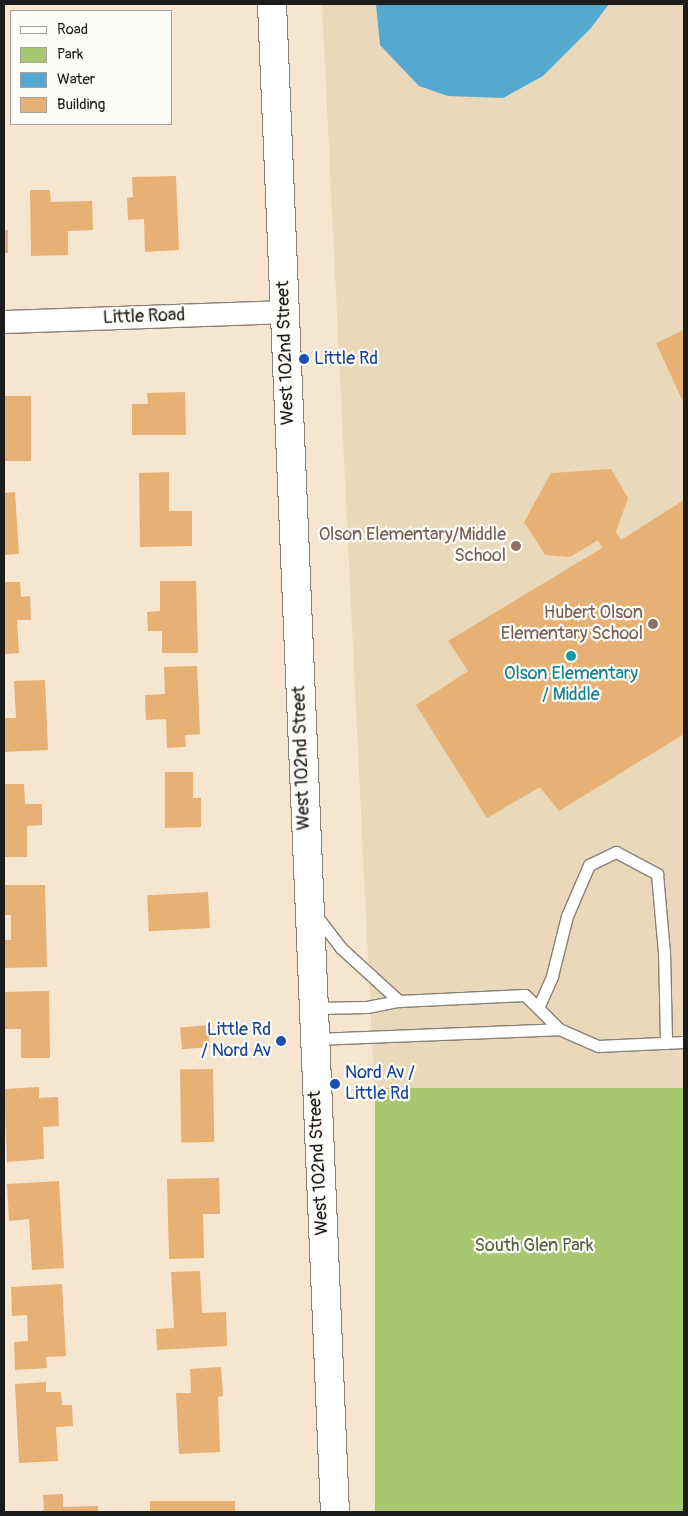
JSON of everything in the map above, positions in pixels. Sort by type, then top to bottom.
[{"type":"street","name":"West 102nd Street","points":[[272,4],[312,1008],[336,1512]]},
{"type":"street","name":"Little Road","points":[[4,322],[284,312]]},
{"type":"lane","points":[[538,1008],[552,976],[567,916],[589,865],[616,852],[657,874],[664,952],[666,1043]]},
{"type":"lane","points":[[308,905],[341,948],[399,1000]]},
{"type":"lane","points":[[312,1008],[367,1007],[399,1000],[525,995],[559,1030],[598,1046],[684,1042]]},
{"type":"lane","points":[[314,1040],[559,1030]]},
{"type":"shaded area","name":"Olson Elementary/Middle School","points":[[322,4],[684,4],[684,1088],[375,1104]]},
{"type":"green space","name":"South Glen Park","points":[[375,1088],[684,1088],[684,1512],[375,1512]]},
{"type":"water","points":[[376,4],[609,4],[591,28],[543,76],[503,98],[448,96],[419,86],[380,45]]},
{"type":"building","points":[[176,176],[179,250],[145,252],[144,219],[128,220],[127,198],[133,197],[132,177]]},
{"type":"building","points":[[30,190],[50,190],[51,202],[92,201],[93,230],[68,231],[68,255],[31,256]]},
{"type":"building","points":[[4,230],[8,230],[8,253],[4,253]]},
{"type":"building","points":[[684,330],[684,404],[656,343]]},
{"type":"building","points":[[185,392],[186,435],[132,435],[132,404],[148,404],[147,393]]},
{"type":"building","points":[[4,396],[31,396],[31,461],[4,461]]},
{"type":"building","name":"Olson Elementary / Middle","points":[[611,469],[628,498],[616,532],[621,540],[684,500],[684,734],[559,811],[540,787],[487,818],[416,705],[468,671],[448,641],[602,548],[598,540],[570,557],[545,555],[524,522],[551,473]]},
{"type":"building","points":[[169,472],[169,511],[192,511],[192,546],[140,547],[139,473]]},
{"type":"building","points":[[15,492],[19,554],[4,555],[4,493]]},
{"type":"building","points":[[160,581],[196,581],[198,653],[162,653],[162,631],[148,631],[147,612],[160,611]]},
{"type":"building","points":[[4,582],[20,582],[21,597],[30,596],[31,620],[17,620],[19,653],[4,654]]},
{"type":"building","points":[[197,666],[200,734],[185,735],[186,747],[167,748],[166,719],[146,720],[145,695],[165,694],[164,667]]},
{"type":"building","points":[[45,680],[48,750],[4,752],[4,718],[16,718],[14,681]]},
{"type":"building","points":[[165,772],[193,772],[193,798],[201,798],[201,827],[165,828]]},
{"type":"building","points":[[4,784],[24,784],[25,804],[42,804],[42,825],[27,826],[27,857],[4,857]]},
{"type":"building","points":[[4,885],[45,885],[47,967],[4,968],[4,940],[11,940],[11,915],[4,915]]},
{"type":"building","points":[[208,892],[210,928],[149,931],[147,895]]},
{"type":"building","points":[[49,991],[50,1058],[21,1058],[21,1029],[4,1029],[4,992]]},
{"type":"building","points":[[208,1025],[210,1047],[182,1049],[180,1027]]},
{"type":"building","points":[[213,1069],[214,1142],[181,1143],[180,1070]]},
{"type":"building","points":[[39,1087],[39,1098],[58,1097],[59,1126],[43,1127],[44,1159],[7,1162],[4,1089]]},
{"type":"building","points":[[219,1178],[220,1214],[203,1214],[204,1258],[169,1259],[167,1179]]},
{"type":"building","points":[[59,1181],[64,1268],[32,1270],[29,1219],[9,1221],[7,1184]]},
{"type":"building","points":[[200,1271],[202,1313],[226,1312],[227,1346],[157,1350],[156,1329],[174,1328],[171,1272]]},
{"type":"building","points":[[62,1284],[66,1356],[46,1357],[47,1368],[15,1370],[14,1342],[28,1341],[27,1315],[12,1316],[11,1287]]},
{"type":"building","points":[[221,1367],[223,1396],[218,1397],[220,1452],[179,1454],[176,1393],[191,1393],[190,1369]]},
{"type":"building","points":[[46,1382],[46,1392],[61,1392],[62,1405],[72,1405],[73,1426],[56,1427],[58,1461],[19,1463],[15,1384]]},
{"type":"building","points":[[63,1494],[63,1507],[98,1506],[98,1512],[39,1512],[44,1510],[43,1495]]},
{"type":"building","points":[[150,1501],[235,1501],[235,1512],[150,1512]]},
{"type":"place","name":"Little Rd","points":[[304,359]]},
{"type":"place","name":"Olson Elementary/Middle School","points":[[516,546]]},
{"type":"place","name":"Hubert Olson Elementary School","points":[[653,624]]},
{"type":"place","name":"Olson Elementary / Middle","points":[[571,656]]},
{"type":"place","name":"Little Rd / Nord Av","points":[[281,1041]]},
{"type":"place","name":"Nord Av / Little Rd","points":[[335,1084]]}]
